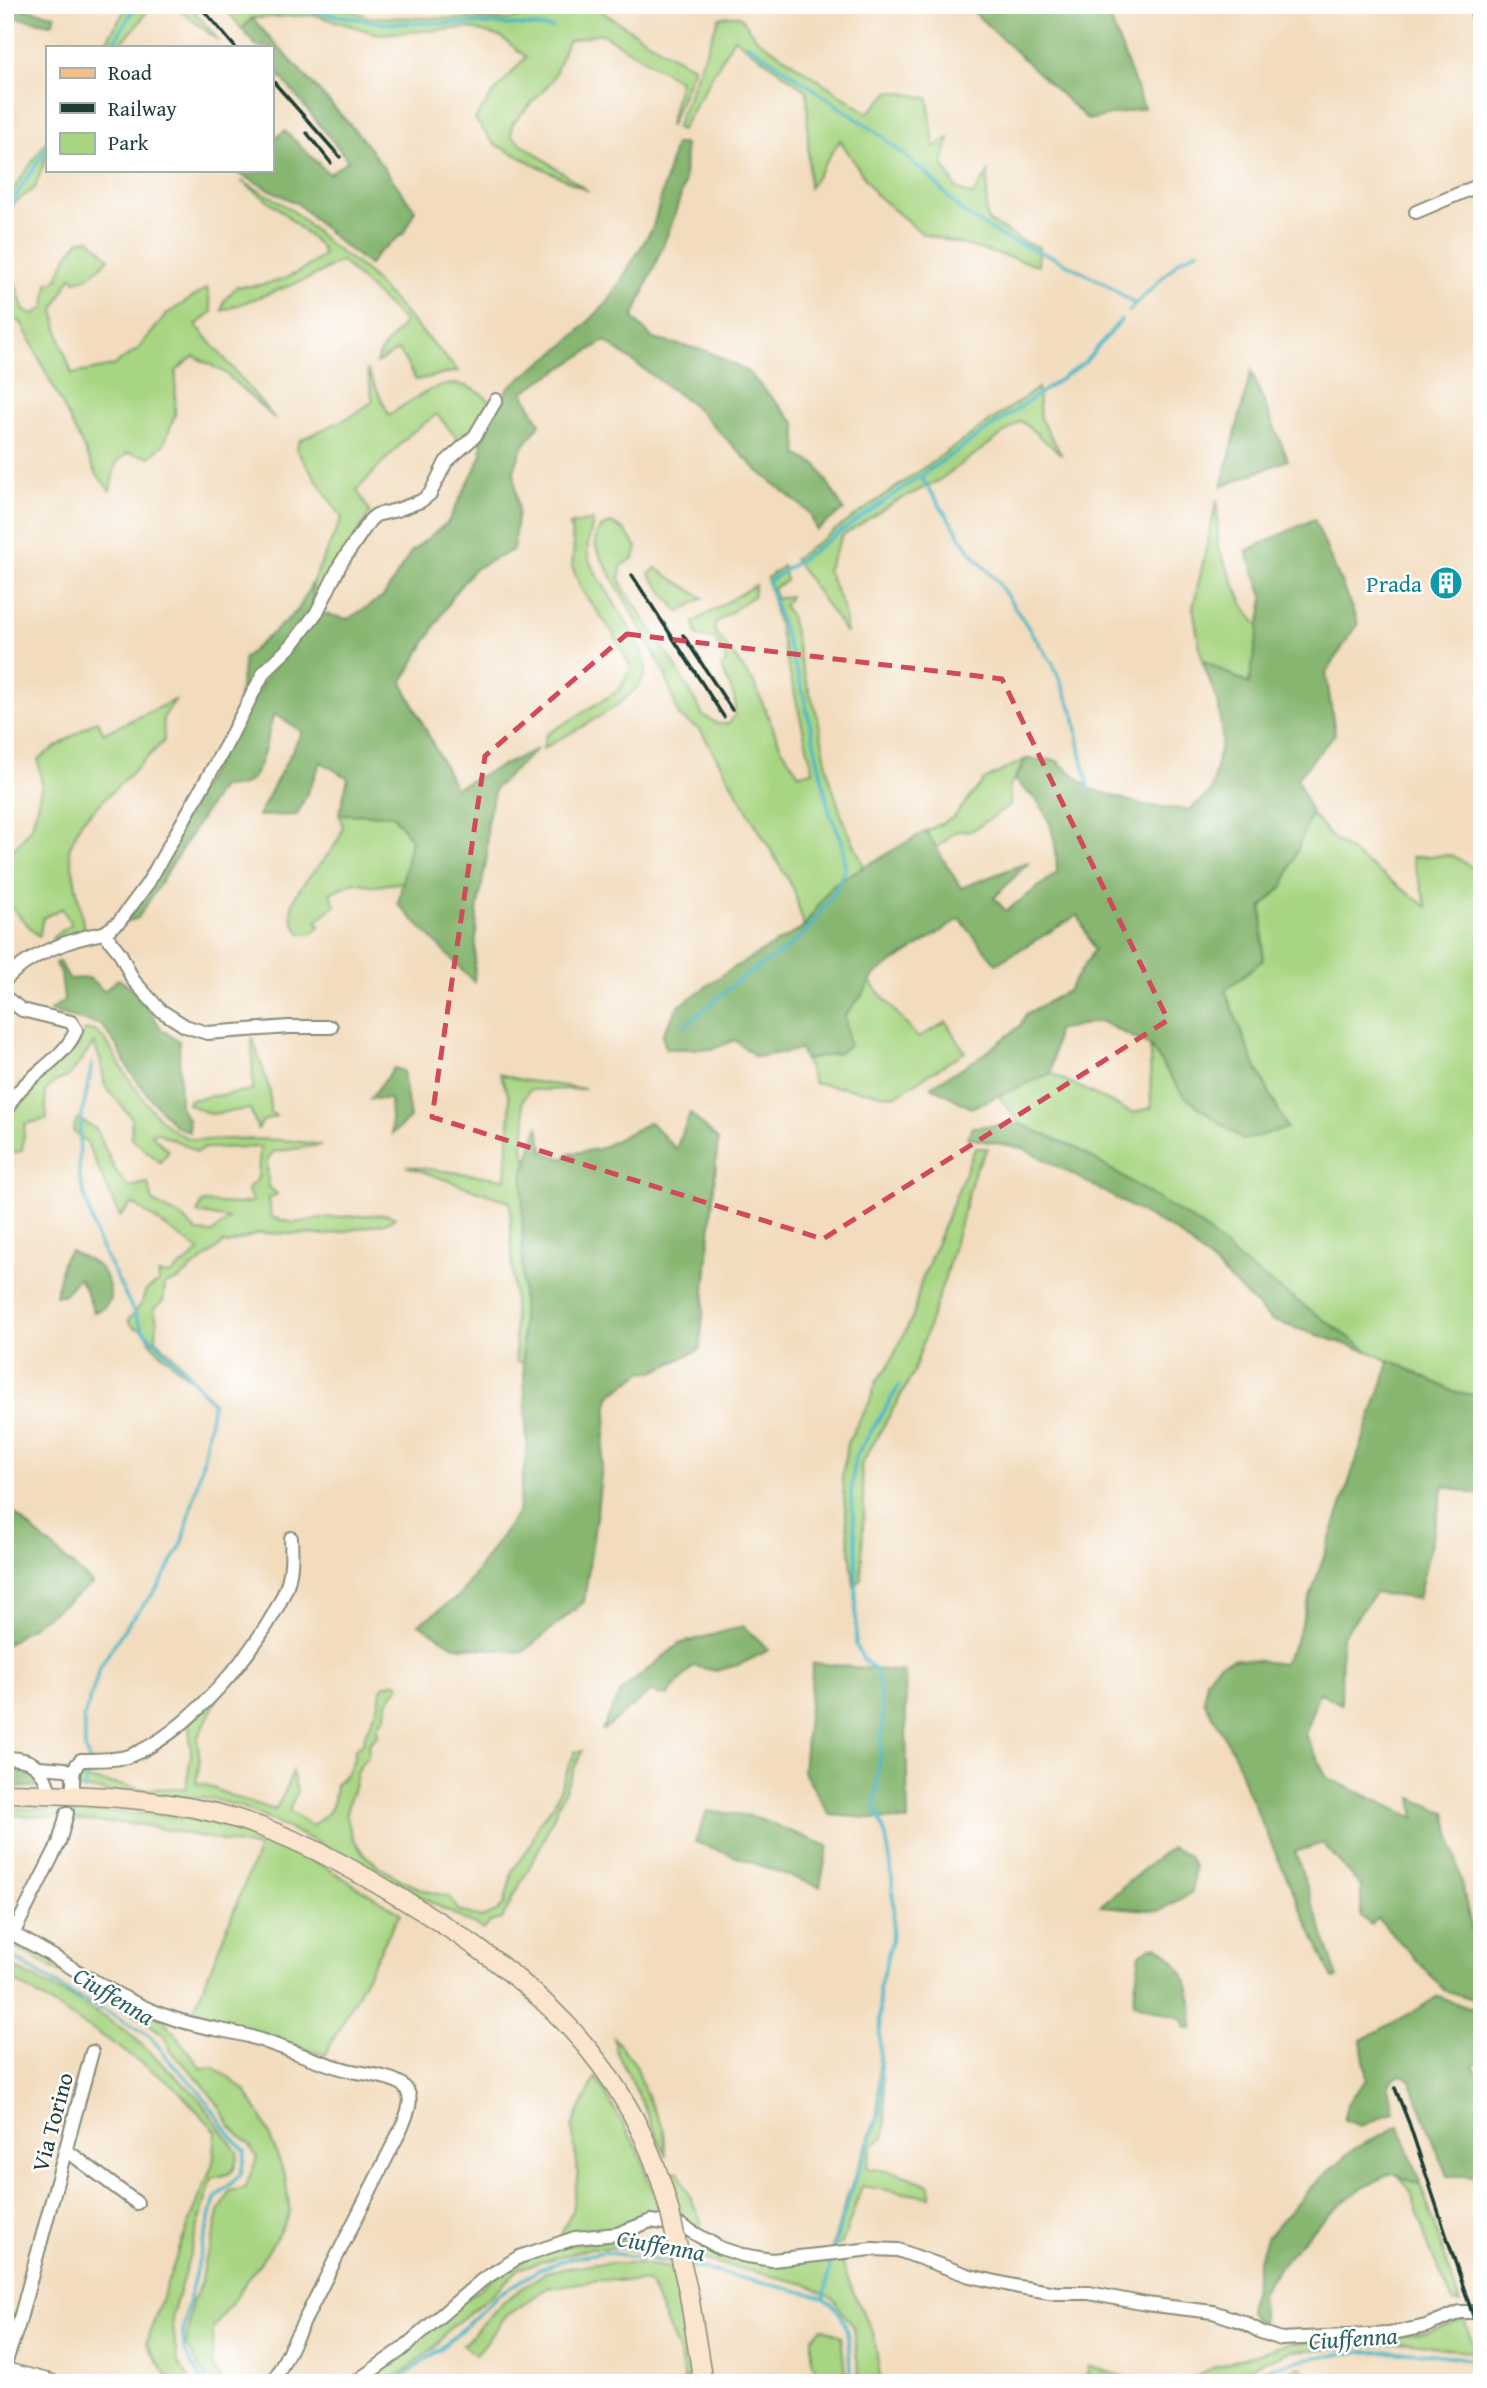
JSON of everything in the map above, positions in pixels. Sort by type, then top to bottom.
[{"type":"main road","points":[[1478,5],[1482,16]]},
{"type":"main road","points":[[5,1793],[159,1801],[244,1821],[326,1855],[388,1890],[504,1967],[549,2005],[607,2070],[644,2138],[670,2213],[689,2295],[703,2383]]},
{"type":"street","points":[[1416,212],[1482,184]]},
{"type":"street","points":[[5,980],[15,970],[53,949],[79,937],[104,933],[119,922],[148,883],[264,672],[292,645],[317,611],[341,563],[370,520],[376,515],[421,501],[430,494],[446,462],[475,436],[496,400]]},
{"type":"street","points":[[104,933],[120,953],[133,980],[160,1010],[185,1026],[207,1033],[331,1027]]},
{"type":"street","points":[[5,997],[22,1010],[71,1022],[76,1030],[54,1061],[27,1081],[8,1107],[5,1117]]},
{"type":"street","points":[[73,1787],[75,1765],[81,1760],[126,1758],[152,1746],[182,1724],[244,1660],[263,1632],[285,1590],[292,1562],[291,1538]]},
{"type":"street","points":[[5,1758],[33,1762],[39,1768],[51,1794]]},
{"type":"street","points":[[39,1768],[73,1772]]},
{"type":"street","points":[[67,1813],[59,1843],[9,1932],[142,2007],[178,2020],[251,2037],[342,2068],[387,2078],[401,2084],[411,2099],[402,2127],[273,2383]]},
{"type":"street","name":"Via Torino","points":[[5,2364],[18,2326],[92,2052]]},
{"type":"street","points":[[66,2150],[137,2203]]},
{"type":"street","points":[[354,2383],[401,2350],[482,2280],[519,2257],[575,2238],[617,2234],[651,2221],[682,2226],[720,2248],[772,2260],[872,2249],[898,2250],[970,2276],[1019,2287],[1056,2293],[1089,2293],[1146,2304],[1213,2312],[1281,2339],[1390,2334],[1426,2326],[1460,2312],[1482,2312]]},
{"type":"street","points":[[5,2371],[51,2383]]},
{"type":"highlighted area","points":[[627,634],[1002,679],[1168,1020],[823,1239],[432,1117],[485,756]]},
{"type":"green space","points":[[5,5],[55,15],[52,24],[12,17],[5,30]]},
{"type":"green space","points":[[128,5],[150,5],[140,22],[119,46],[104,46]]},
{"type":"green space","points":[[173,5],[189,5],[219,41]]},
{"type":"green space","points":[[223,5],[337,5],[368,17],[510,20],[548,5],[591,5],[694,67],[670,126],[680,81],[600,33],[568,41],[552,81],[512,124],[511,136],[588,191],[494,144],[475,119],[492,95],[526,57],[501,37],[469,28],[378,34],[315,15],[253,18],[242,29]]},
{"type":"green space","points":[[966,5],[1105,5],[1144,108],[1088,120]]},
{"type":"green space","points":[[740,16],[756,38],[868,113],[891,91],[928,98],[934,147],[949,138],[943,164],[956,188],[972,196],[988,173],[988,221],[1026,243],[1039,247],[1038,265],[923,234],[875,194],[840,140],[809,188],[807,91],[734,38],[681,130],[676,128],[719,18]]},
{"type":"green space","points":[[252,18],[361,137],[415,210],[405,232],[378,253],[369,265],[298,204],[236,172],[273,172],[273,140],[285,131],[329,174],[348,160],[273,67],[273,46],[256,46],[242,29]]},
{"type":"green space","points":[[46,142],[46,157],[35,188],[15,202],[5,218],[5,201]]},
{"type":"green space","points":[[675,144],[685,144],[684,185],[671,226],[633,318],[653,339],[707,351],[748,372],[796,424],[798,455],[817,465],[844,510],[816,530],[810,513],[756,469],[693,405],[605,341],[523,392],[540,424],[521,450],[514,471],[518,511],[513,550],[474,569],[454,594],[402,682],[455,788],[537,749],[495,788],[487,823],[487,856],[477,912],[474,982],[398,904],[411,840],[393,815],[339,814],[348,778],[321,762],[297,815],[258,816],[302,732],[274,714],[260,764],[250,780],[243,785],[221,787],[138,918],[122,924],[267,675],[321,613],[348,619],[384,596],[411,552],[448,522],[482,455],[481,432],[509,387],[566,344],[608,302],[653,227]]},
{"type":"green space","points":[[241,181],[293,211],[333,247],[365,270],[458,371],[416,380],[399,350],[376,363],[382,350],[405,322],[341,261],[310,278],[222,311],[224,301],[237,286],[261,285],[284,279],[324,254],[320,246],[278,208]]},
{"type":"green space","points":[[90,239],[109,258],[85,278],[75,281],[76,279],[71,277],[54,309],[60,339],[72,374],[113,366],[138,349],[167,314],[207,288],[212,312],[196,325],[276,420],[224,372],[194,356],[176,371],[175,415],[164,444],[150,457],[128,453],[116,463],[110,491],[96,473],[21,322],[10,317],[5,320],[5,273],[16,286],[24,311],[34,314],[45,307],[48,283],[56,281],[68,254],[80,240]]},
{"type":"green space","points":[[367,369],[389,415],[427,392],[451,384],[464,385],[490,401],[471,434],[461,443],[437,414],[410,434],[357,490],[370,512],[314,610],[312,583],[342,518],[296,449],[300,440],[352,416],[373,401]]},
{"type":"green space","points":[[1251,371],[1288,460],[1222,486]]},
{"type":"green space","points":[[1038,388],[1040,418],[1062,455],[1021,421],[938,481],[893,503],[842,536],[827,570],[843,607],[847,634],[794,559]]},
{"type":"green space","points":[[1217,499],[1218,547],[1244,606],[1260,628],[1249,684],[1202,660],[1193,608]]},
{"type":"green space","points":[[1314,519],[1358,623],[1326,673],[1335,734],[1297,778],[1311,813],[1284,885],[1262,907],[1263,960],[1225,990],[1251,1056],[1287,1128],[1243,1140],[1183,1095],[1150,1046],[1100,1021],[1057,1030],[1051,1073],[971,1108],[931,1086],[983,1055],[1020,1026],[1026,1014],[1068,991],[1094,950],[1078,915],[996,964],[960,919],[875,974],[861,997],[845,1015],[849,1045],[839,1053],[805,1060],[800,1050],[756,1057],[735,1040],[713,1049],[666,1049],[662,1035],[678,1007],[725,973],[804,927],[831,886],[926,831],[961,888],[1029,862],[994,898],[1006,911],[1057,873],[1055,846],[1048,819],[1039,803],[1015,780],[1026,759],[1056,760],[1091,789],[1143,805],[1189,810],[1211,792],[1222,739],[1219,706],[1202,660],[1249,684],[1264,598],[1246,551]]},
{"type":"green space","points":[[593,520],[588,556],[642,653],[644,677],[626,698],[613,708],[543,749],[546,735],[619,690],[631,668],[613,633],[582,591],[572,566],[574,547],[570,525]]},
{"type":"green space","points":[[611,523],[624,530],[637,547],[634,558],[621,566],[620,577],[624,589],[675,665],[703,715],[718,724],[728,724],[735,711],[734,696],[721,668],[727,660],[714,639],[697,636],[694,622],[755,585],[753,596],[716,623],[714,630],[754,683],[781,747],[799,774],[813,771],[767,578],[783,566],[786,581],[773,588],[776,599],[790,596],[784,606],[790,615],[803,672],[817,714],[829,776],[842,817],[864,866],[831,886],[804,927],[794,890],[701,731],[679,716],[664,671],[596,548],[598,532]]},
{"type":"green space","points":[[656,568],[703,598],[679,612],[649,574]]},
{"type":"green space","points":[[312,583],[314,610],[292,638],[260,669],[238,707],[244,658],[298,610]]},
{"type":"green space","points":[[175,700],[163,718],[164,741],[81,822],[69,849],[84,929],[54,944],[52,938],[71,924],[62,908],[43,918],[39,937],[5,901],[5,860],[32,826],[42,785],[38,759],[97,720],[104,733]]},
{"type":"green space","points":[[1026,759],[1009,787],[1010,805],[973,830],[955,832],[936,849],[926,831],[954,817],[984,780]]},
{"type":"green space","points":[[1311,813],[1332,838],[1427,907],[1412,857],[1452,855],[1482,874],[1482,1397],[1452,1391],[1370,1352],[1244,1264],[1200,1225],[1076,1148],[1020,1124],[998,1095],[1051,1073],[1132,1113],[1151,1108],[1150,1046],[1166,1069],[1287,1128],[1251,1056],[1225,990],[1263,960],[1262,907],[1284,885]]},
{"type":"green space","points":[[339,814],[393,815],[411,840],[403,882],[376,886],[354,882],[330,893],[335,905],[316,922],[320,926],[313,933],[302,934],[293,921],[292,907],[296,895],[336,843],[342,828]]},
{"type":"green space","points":[[59,962],[69,979],[89,978],[104,991],[118,979],[131,987],[146,1004],[162,1030],[179,1041],[180,1107],[188,1119],[189,1132],[175,1126],[151,1099],[101,1025],[50,1011],[64,1000],[61,973],[55,963]]},
{"type":"green space","points":[[870,982],[918,1038],[946,1022],[965,1052],[894,1096],[814,1083],[805,1060],[838,1053],[845,1016]]},
{"type":"green space","points":[[93,1030],[108,1044],[152,1110],[178,1133],[198,1140],[276,1140],[321,1145],[273,1152],[267,1161],[268,1186],[277,1194],[269,1198],[271,1217],[294,1223],[324,1218],[388,1214],[395,1218],[385,1223],[327,1235],[260,1233],[224,1243],[178,1280],[165,1284],[163,1301],[154,1309],[157,1322],[156,1339],[189,1372],[188,1377],[153,1346],[145,1331],[133,1327],[128,1320],[141,1305],[146,1290],[159,1282],[158,1274],[170,1275],[200,1251],[132,1203],[120,1217],[87,1143],[73,1131],[77,1118],[96,1129],[114,1168],[128,1187],[148,1183],[153,1202],[182,1217],[197,1232],[212,1233],[229,1219],[197,1213],[203,1202],[239,1204],[253,1201],[247,1190],[258,1178],[260,1147],[205,1148],[196,1152],[157,1132],[151,1134],[169,1151],[160,1162],[131,1138],[132,1118],[105,1086],[94,1043],[69,1076],[53,1083],[45,1092],[47,1119],[25,1124],[22,1151],[5,1154],[9,1107],[78,1046],[84,1031]]},
{"type":"green space","points":[[252,1036],[270,1091],[270,1112],[276,1116],[263,1121],[258,1129],[250,1109],[210,1114],[188,1104],[189,1100],[253,1090]]},
{"type":"green space","points":[[394,1068],[403,1071],[410,1118],[392,1134],[390,1099],[370,1099]]},
{"type":"green space","points":[[500,1074],[521,1080],[586,1089],[529,1090],[522,1102],[526,1121],[523,1146],[527,1163],[523,1174],[523,1363],[516,1361],[510,1202],[406,1166],[506,1179],[510,1112],[509,1096]]},
{"type":"green space","points":[[690,1113],[718,1140],[700,1349],[654,1372],[644,1371],[609,1396],[584,1602],[523,1652],[454,1646],[419,1624],[459,1596],[518,1512],[527,1446],[522,1328],[523,1174],[538,1127],[544,1152],[564,1159],[568,1154],[599,1149],[650,1122],[676,1149]]},
{"type":"green space","points":[[1020,1124],[1076,1148],[1200,1225],[1244,1264],[1370,1352],[1271,1320],[1178,1233],[1023,1148],[967,1138],[972,1127]]},
{"type":"green space","points":[[975,1148],[988,1148],[975,1170],[945,1277],[912,1376],[861,1465],[864,1504],[861,1580],[854,1586],[842,1479],[847,1443],[870,1401],[877,1380],[888,1367],[913,1316],[921,1282]]},
{"type":"green space","points":[[70,1251],[100,1268],[104,1274],[111,1299],[104,1308],[94,1312],[78,1278],[65,1294],[56,1296],[62,1261]]},
{"type":"green space","points":[[1390,1360],[1452,1391],[1482,1397],[1482,1496],[1444,1486],[1418,1599],[1375,1593],[1342,1637],[1341,1704],[1319,1692],[1305,1734],[1327,1778],[1415,1818],[1412,1798],[1446,1813],[1482,1976],[1482,2002],[1444,1990],[1378,1918],[1371,1925],[1361,1916],[1361,1887],[1323,1843],[1295,1852],[1338,1978],[1333,1979],[1246,1788],[1236,1757],[1204,1701],[1206,1680],[1219,1663],[1236,1658],[1283,1664],[1295,1642]]},
{"type":"green space","points":[[5,1505],[93,1584],[5,1645]]},
{"type":"green space","points":[[744,1626],[769,1650],[741,1664],[716,1671],[693,1666],[667,1696],[650,1692],[602,1731],[620,1692],[679,1644]]},
{"type":"green space","points":[[813,1663],[905,1672],[908,1821],[830,1815],[803,1771]]},
{"type":"green space","points":[[395,1682],[400,1685],[387,1702],[386,1716],[377,1726],[378,1735],[369,1744],[368,1756],[358,1772],[347,1807],[348,1823],[358,1846],[370,1859],[407,1883],[449,1896],[458,1910],[481,1918],[497,1912],[504,1904],[513,1870],[530,1846],[539,1823],[554,1804],[575,1752],[582,1751],[541,1845],[502,1919],[490,1922],[484,1930],[300,1834],[242,1807],[213,1799],[77,1789],[78,1778],[145,1789],[186,1788],[191,1754],[189,1721],[225,1684],[197,1739],[200,1761],[196,1783],[275,1810],[292,1772],[297,1791],[289,1811],[312,1826],[331,1809],[336,1784],[350,1769],[355,1749],[364,1742],[383,1686]]},
{"type":"green space","points":[[5,1762],[31,1767],[38,1780],[36,1787],[5,1788]]},
{"type":"green space","points":[[5,1808],[61,1810],[60,1817],[5,1815]]},
{"type":"green space","points":[[72,1810],[152,1814],[226,1825],[319,1863],[400,1913],[325,2055],[191,2017],[259,1848],[142,1825],[71,1820]]},
{"type":"green space","points":[[707,1811],[751,1816],[828,1846],[820,1887],[695,1842]]},
{"type":"green space","points":[[1172,1848],[1189,1856],[1194,1867],[1192,1892],[1160,1911],[1100,1906],[1163,1853]]},
{"type":"green space","points":[[5,1934],[164,2020],[201,2068],[214,2067],[246,2091],[265,2124],[285,2176],[290,2213],[267,2253],[213,2329],[212,2368],[225,2383],[209,2383],[186,2345],[192,2302],[200,2287],[204,2262],[211,2248],[219,2213],[230,2191],[245,2188],[257,2158],[249,2144],[231,2127],[200,2081],[171,2051],[164,2035],[144,2020],[5,1941]]},
{"type":"green space","points":[[1158,1946],[1176,1963],[1187,1983],[1192,2005],[1192,2029],[1185,2027],[1183,2019],[1133,2003],[1140,1954]]},
{"type":"green space","points":[[5,1963],[73,1998],[129,2033],[197,2096],[238,2153],[231,2172],[212,2178],[172,2316],[177,2361],[192,2383],[171,2383],[146,2343],[213,2163],[216,2131],[174,2086],[104,2037],[5,1975]]},
{"type":"green space","points":[[1438,1996],[1482,2010],[1482,2061],[1473,2066],[1482,2079],[1482,2182],[1473,2176],[1447,2176],[1410,2080],[1402,2075],[1393,2078],[1388,2086],[1394,2112],[1361,2126],[1345,2120],[1348,2103],[1367,2080],[1361,2040]]},
{"type":"green space","points":[[614,2038],[636,2065],[647,2097],[664,2130],[666,2157],[616,2051]]},
{"type":"green space","points":[[879,2059],[884,2098],[884,2137],[872,2146],[867,2168],[898,2173],[930,2185],[930,2197],[862,2186],[842,2244],[832,2247],[878,2113]]},
{"type":"green space","points":[[596,2077],[638,2150],[662,2218],[617,2231],[561,2235],[572,2211],[578,2172],[572,2126]]},
{"type":"green space","points":[[1399,2126],[1421,2185],[1392,2173],[1340,2204],[1303,2240],[1270,2279],[1260,2293],[1263,2321],[1254,2320],[1249,2311],[1259,2259],[1268,2236],[1313,2185],[1355,2148]]},
{"type":"green space","points":[[678,2171],[701,2221],[701,2230],[683,2217],[668,2175]]},
{"type":"green space","points":[[1399,2176],[1421,2185],[1460,2303],[1453,2302],[1429,2248],[1411,2192]]},
{"type":"green space","points":[[631,2240],[668,2254],[668,2257],[625,2248],[591,2248],[520,2268],[493,2294],[451,2327],[435,2347],[389,2383],[360,2383],[495,2276],[521,2261],[565,2245]]},
{"type":"green space","points":[[719,2251],[752,2260],[840,2256],[852,2290],[874,2335],[881,2383],[860,2383],[853,2327],[833,2298],[806,2284],[691,2257]]},
{"type":"green space","points":[[594,2263],[641,2263],[673,2269],[694,2383],[685,2383],[680,2356],[649,2282],[599,2280],[547,2288],[505,2317],[476,2355],[463,2345],[504,2301],[546,2272]]},
{"type":"green space","points":[[1464,2319],[1476,2353],[1412,2343],[1292,2351],[1207,2383],[1184,2383],[1213,2368],[1290,2343],[1352,2342],[1430,2332]]},
{"type":"green space","points":[[822,2328],[841,2336],[846,2383],[824,2383],[812,2361],[812,2338]]},
{"type":"green space","points":[[1089,2366],[1145,2383],[1095,2383],[1086,2378]]},
{"type":"green space","points":[[1301,2367],[1310,2377],[1301,2383],[1246,2383]]},
{"type":"waterway","points":[[112,46],[136,5]]},
{"type":"waterway","points":[[275,5],[383,23],[499,24],[553,28]]},
{"type":"waterway","points":[[748,44],[882,136],[928,175],[962,212],[1006,239],[1053,257],[1104,283],[1135,304]]},
{"type":"waterway","points":[[5,212],[46,150]]},
{"type":"waterway","points":[[1129,311],[1180,260],[1198,251]]},
{"type":"waterway","points":[[685,1026],[739,980],[784,951],[809,929],[832,896],[845,870],[842,840],[830,814],[803,692],[768,582],[1085,362],[1121,320]]},
{"type":"waterway","points":[[921,477],[971,552],[996,580],[1053,664],[1074,714],[1090,791]]},
{"type":"waterway","points":[[84,1791],[90,1763],[85,1749],[84,1717],[101,1665],[126,1626],[159,1586],[183,1542],[203,1460],[213,1403],[143,1330],[97,1239],[79,1175],[80,1126],[92,1064]]},
{"type":"waterway","points":[[833,2250],[854,2181],[881,2108],[879,1989],[891,1943],[894,1909],[886,1837],[875,1805],[883,1723],[877,1673],[864,1660],[856,1646],[856,1544],[851,1494],[855,1458],[899,1386]]},
{"type":"waterway","points":[[61,1853],[80,1802]]},
{"type":"waterway","points":[[11,1956],[17,1941]]},
{"type":"waterway","name":"Ciuffenna","points":[[5,1952],[73,1995],[150,2036],[173,2065],[197,2088],[230,2135],[245,2151],[241,2174],[215,2199],[189,2298],[183,2332],[184,2351],[203,2383]]},
{"type":"waterway","name":"Ciuffenna","points":[[394,2383],[449,2342],[498,2295],[540,2269],[571,2258],[604,2252],[675,2263]]},
{"type":"waterway","points":[[825,2298],[831,2258]]},
{"type":"waterway","name":"Ciuffenna","points":[[690,2266],[819,2296],[830,2302],[838,2311],[847,2332],[850,2383]]},
{"type":"waterway","name":"Ciuffenna","points":[[1229,2383],[1290,2362],[1354,2353],[1419,2353],[1482,2362]]},
{"type":"railway","points":[[199,5],[234,46]]},
{"type":"railway","points":[[273,81],[340,157]]},
{"type":"railway","points":[[307,133],[331,163]]},
{"type":"railway","points":[[632,575],[724,717]]},
{"type":"railway","points":[[683,635],[732,710]]},
{"type":"railway","points":[[1395,2088],[1482,2343]]},
{"type":"place","name":"Prada","points":[[1446,583]]}]
